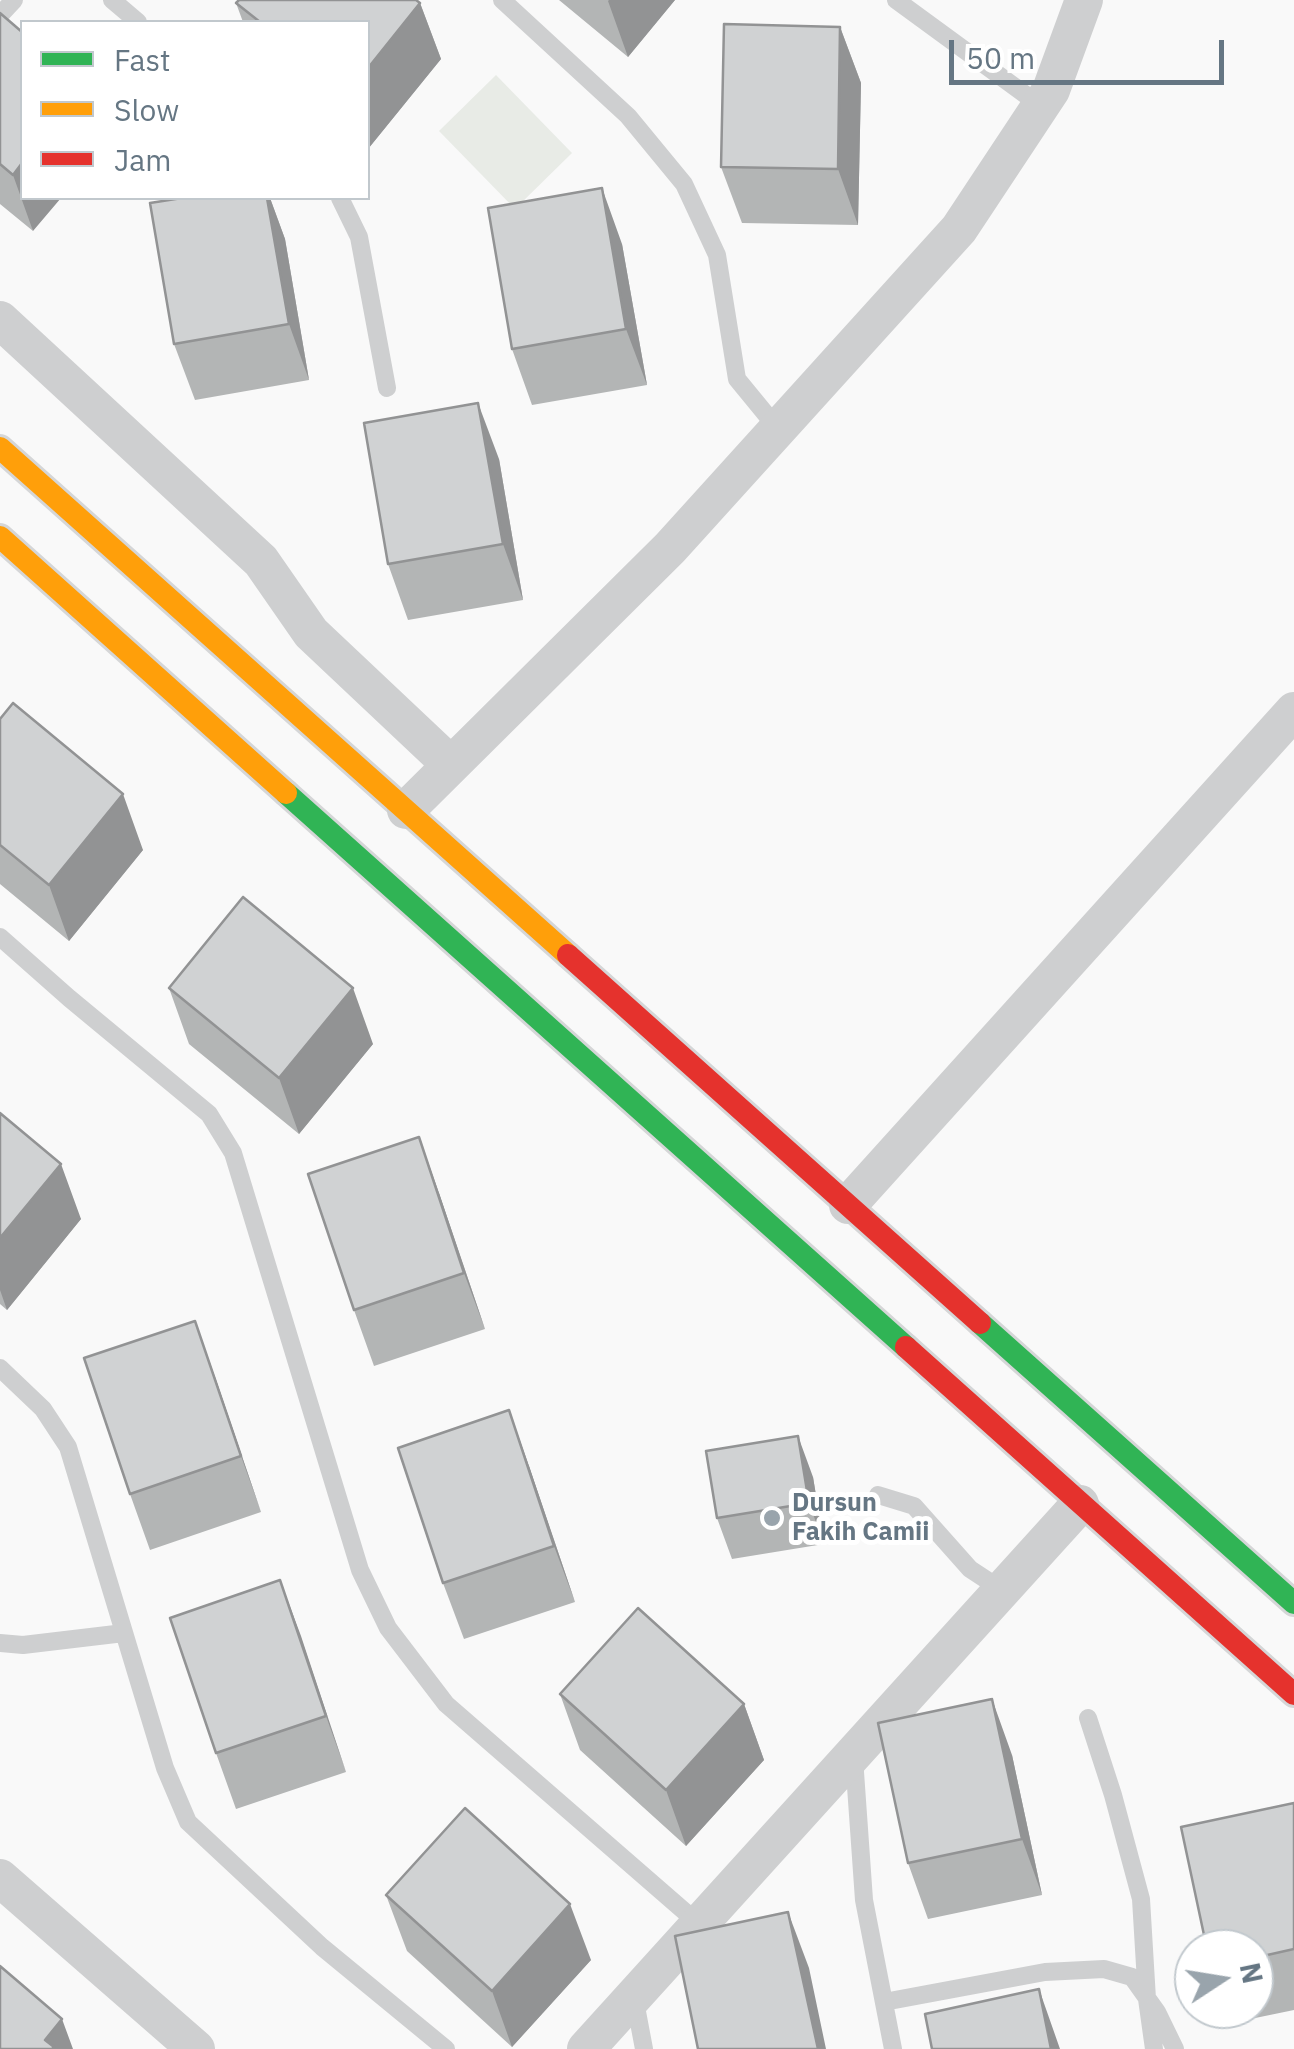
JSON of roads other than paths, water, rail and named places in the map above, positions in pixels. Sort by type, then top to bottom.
[{"type":"street","points":[[406,810],[670,548],[959,229],[1051,90],[1084,0]]},
{"type":"street","points":[[0,320],[261,561],[311,634],[451,766]]},
{"type":"street","points":[[0,448],[1294,1602]]},
{"type":"street","points":[[0,538],[1294,1694]]},
{"type":"street","points":[[848,1204],[1294,711]]},
{"type":"street","points":[[586,2049],[1080,1504]]},
{"type":"street","points":[[0,1878],[196,2049]]},
{"type":"lane","points":[[0,15],[14,0]]},
{"type":"lane","points":[[112,0],[136,20]]},
{"type":"lane","points":[[502,0],[628,116],[684,184],[717,255],[738,379],[778,429]]},
{"type":"lane","points":[[896,0],[1041,106]]},
{"type":"lane","points":[[341,200],[359,237],[386,388]]},
{"type":"lane","points":[[0,937],[209,1114],[234,1153],[360,1570],[388,1628],[446,1704],[700,1924]]},
{"type":"lane","points":[[0,1368],[43,1409],[68,1447],[165,1768],[188,1822],[322,1947],[446,2049]]},
{"type":"lane","points":[[878,1496],[914,1506],[970,1569],[1002,1590]]},
{"type":"lane","points":[[0,1643],[124,1633]]},
{"type":"lane","points":[[1088,1718],[1140,1899],[1154,2049]]},
{"type":"lane","points":[[853,1754],[864,1900],[893,2049]]},
{"type":"lane","points":[[884,2002],[1045,1972],[1104,1969],[1132,1977],[1157,2012],[1176,2049]]},
{"type":"lane","points":[[634,1996],[644,2049]]},
{"type":"place","name":"Dursun Fakih Camii","points":[[772,1518]]}]
